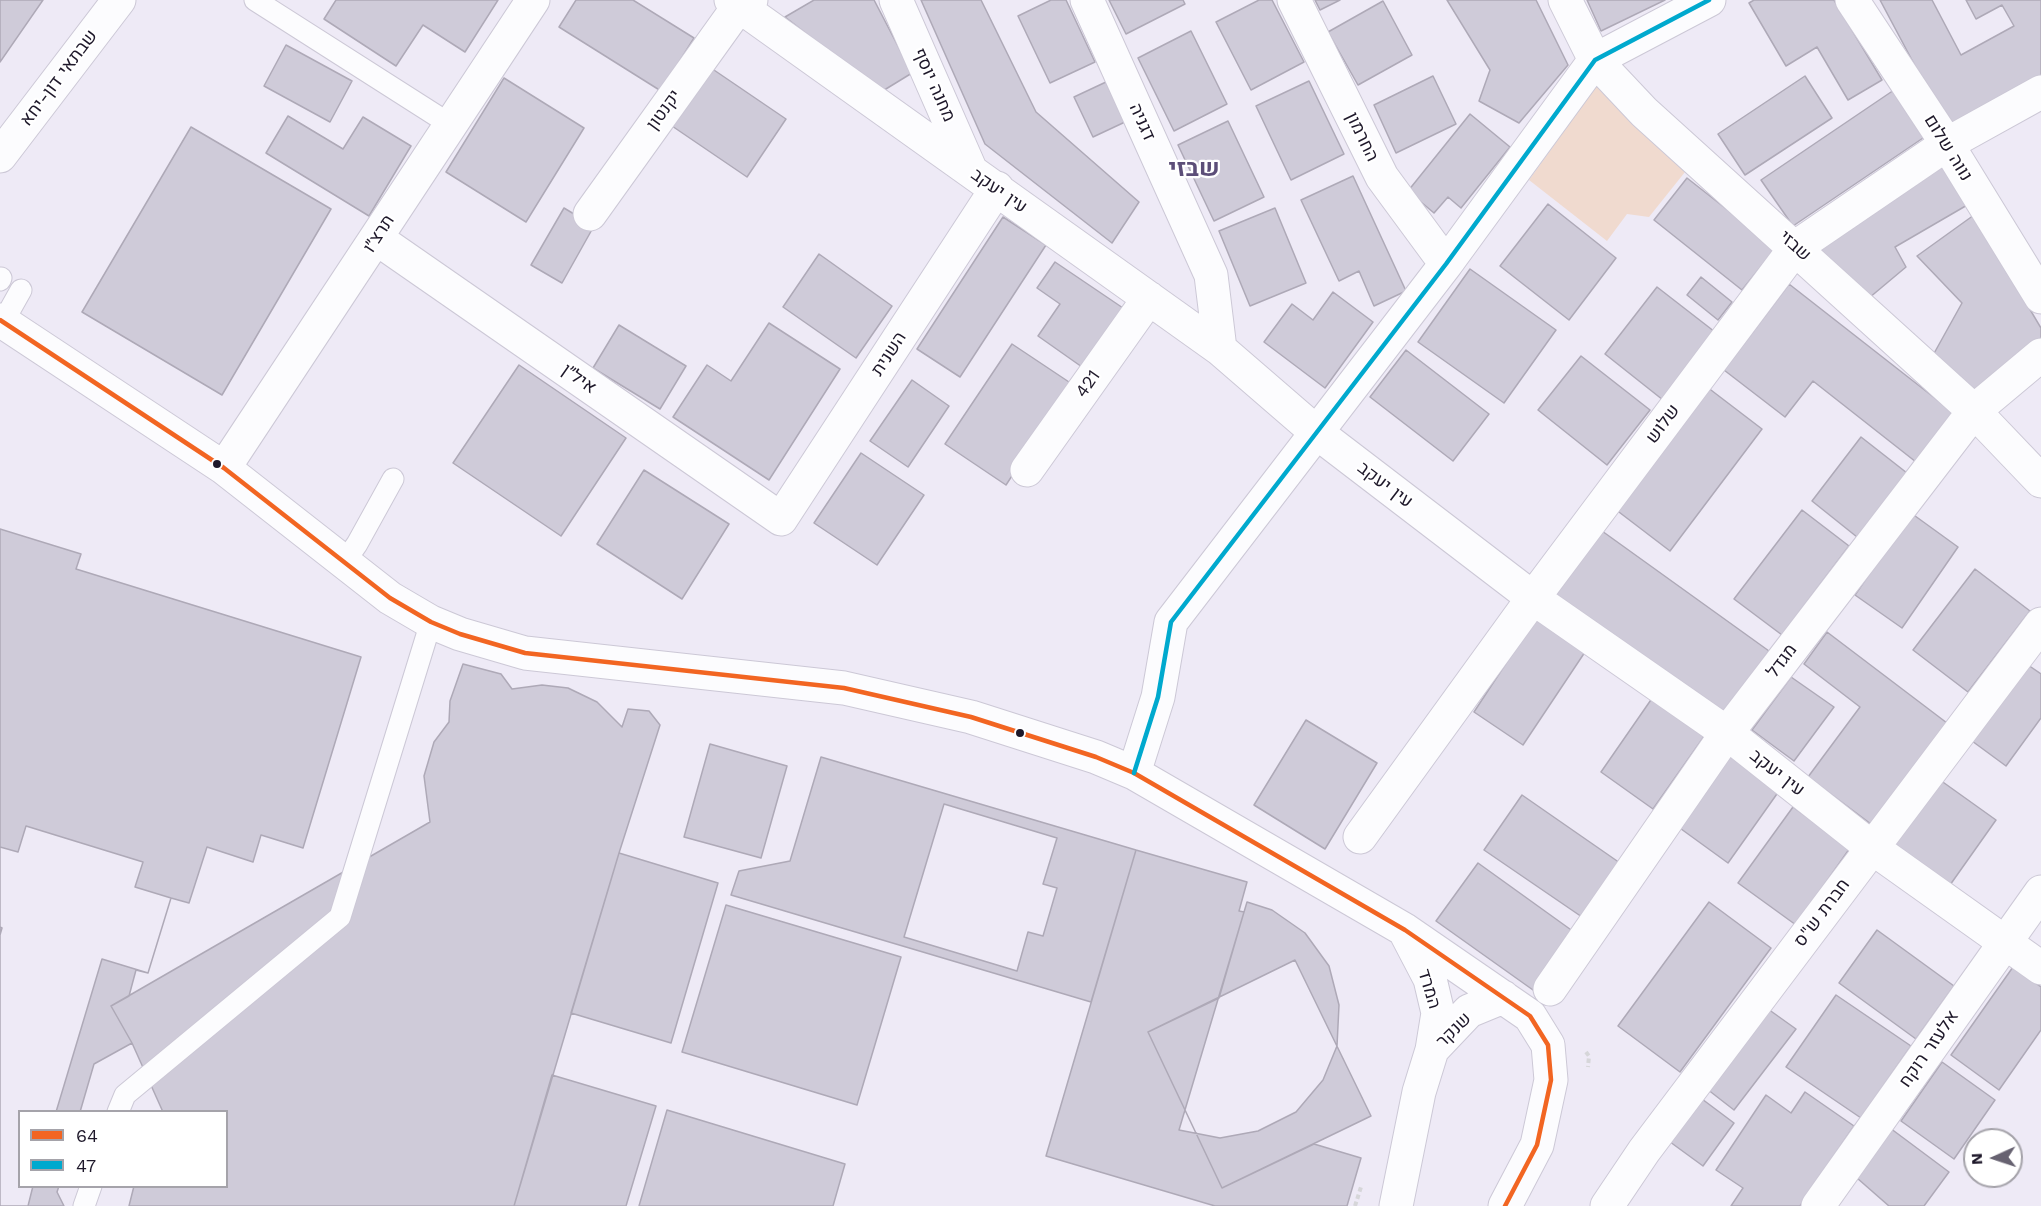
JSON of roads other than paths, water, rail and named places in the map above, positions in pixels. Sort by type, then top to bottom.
[{"type":"street","name":"שבתאי דון-יחא","points":[[0,156],[119,0]]},
{"type":"street","name":"תרצ״ו","points":[[224,468],[533,0]]},
{"type":"street","name":"מחנה יוסף","points":[[896,0],[925,64],[984,179]]},
{"type":"street","name":"דגניה","points":[[1087,0],[1211,275],[1220,349]]},
{"type":"street","name":"החרמון","points":[[1294,0],[1382,177],[1446,264]]},
{"type":"street","name":"שבזי","points":[[1565,0],[1595,60],[1644,112],[1797,247],[1974,411],[2041,481]]},
{"type":"street","points":[[1134,773],[1158,697],[1171,622],[1446,264],[1595,60],[1709,0]]},
{"type":"street","name":"נווה שלום","points":[[1852,0],[1947,144],[2041,297]]},
{"type":"street","name":"עין יעקב","points":[[740,2],[1220,349],[1316,432],[1533,598],[1727,733],[1871,847],[2041,968]]},
{"type":"street","name":"יקנטון","points":[[590,214],[740,2]]},
{"type":"street","name":"שלוש","points":[[1360,837],[1533,598],[1797,247],[1947,144],[2041,92]]},
{"type":"street","name":"השנית","points":[[781,519],[984,179]]},
{"type":"street","name":"איל״ן","points":[[376,238],[781,519]]},
{"type":"street","name":"421","points":[[1028,470],[1149,298]]},
{"type":"street","name":"המרד","points":[[1,321],[224,468],[390,598],[431,622],[460,634],[525,653],[844,688],[971,717],[1096,758],[1134,773],[1405,930],[1503,997]]},
{"type":"street","name":"מגדל","points":[[1550,988],[1727,733],[1974,411],[2041,355]]},
{"type":"street","name":"חברת ש\"ס","points":[[1607,1206],[1644,1151],[2041,624]]},
{"type":"street","name":"אלעזר רוקח","points":[[1818,1206],[2041,892]]},
{"type":"street","name":"המרד","points":[[1405,930],[1432,986],[1438,1013],[1432,1050]]},
{"type":"street","points":[[1503,997],[1530,1016],[1548,1045],[1551,1080],[1537,1145],[1518,1197]]},
{"type":"street","name":"שנקר","points":[[1396,1206],[1419,1092],[1432,1050],[1469,1011],[1503,997]]},
{"type":"lane","points":[[255,0],[451,125]]},
{"type":"lane","points":[[1,321],[21,290]]},
{"type":"lane","points":[[345,561],[393,479]]},
{"type":"lane","points":[[119,1110],[124,1095],[340,917],[431,622]]},
{"type":"lane","points":[[84,1206],[90,1188]]},
{"type":"district","name":"שבזי","points":[[1194,169]]}]
